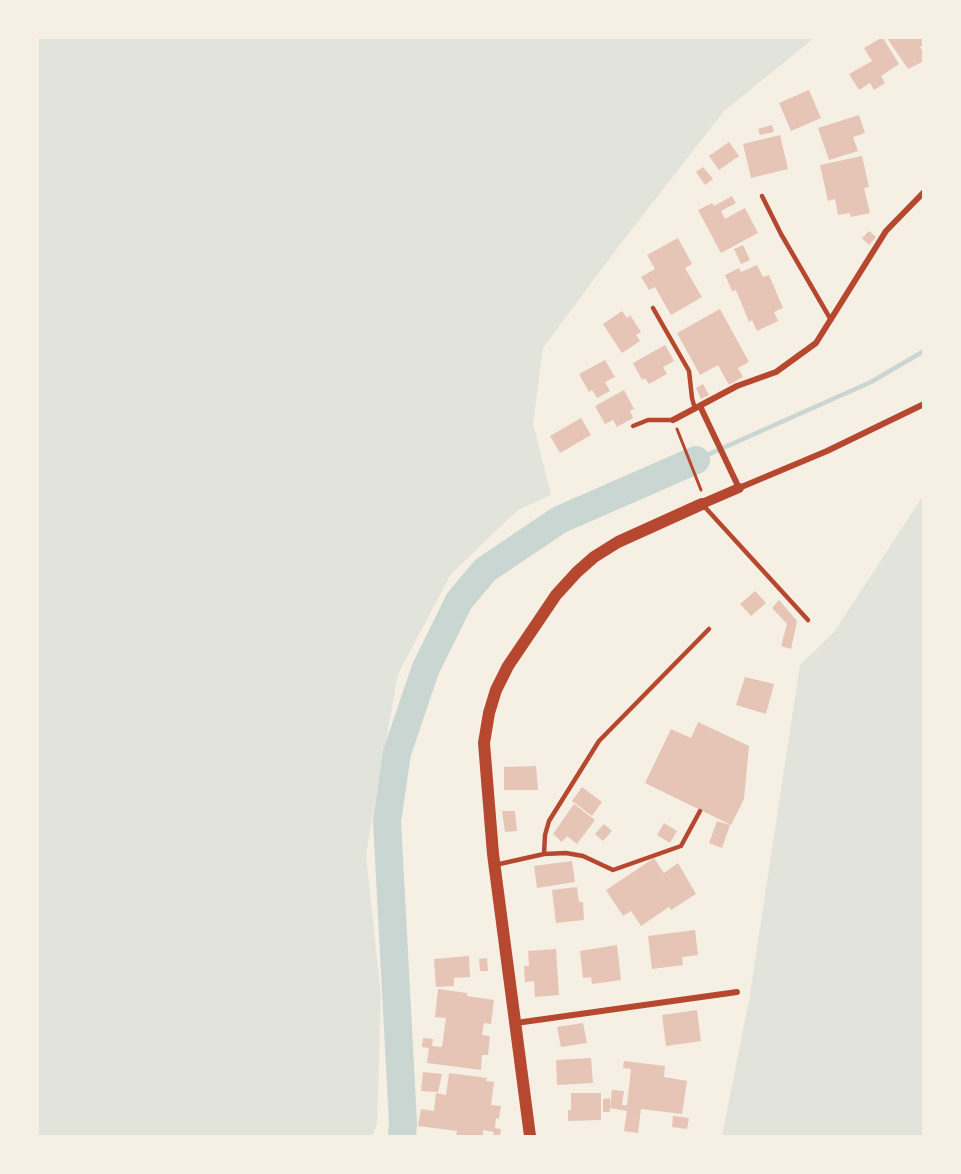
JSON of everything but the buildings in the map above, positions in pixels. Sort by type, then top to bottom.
[{"type":"main road","points":[[530,1137],[495,865],[484,743],[489,713],[496,690],[508,666],[556,595],[594,557],[618,542],[702,504]]},
{"type":"street","points":[[673,420],[737,386],[776,372],[816,343],[886,231],[924,192]]},
{"type":"street","points":[[702,504],[827,451],[924,404]]},
{"type":"street","points":[[698,407],[739,488]]},
{"type":"street","points":[[516,1023],[737,992]]},
{"type":"lane","points":[[762,196],[781,234],[831,320]]},
{"type":"lane","points":[[654,308],[689,371],[692,398],[698,407]]},
{"type":"lane","points":[[633,426],[648,420],[673,420]]},
{"type":"lane","points":[[702,504],[808,620]]},
{"type":"lane","points":[[544,854],[545,835],[549,821],[599,741],[709,629]]},
{"type":"lane","points":[[495,865],[544,854],[566,853],[583,856],[613,870],[681,846],[700,811]]},
{"type":"path","points":[[680,435],[698,483]]},
{"type":"shaded area","points":[[38,38],[814,38],[724,111],[543,348],[533,423],[551,495],[518,510],[451,574],[398,674],[366,854],[381,997],[377,1124],[372,1136],[38,1136]]},
{"type":"shaded area","points":[[923,496],[923,1136],[722,1136],[749,1000],[800,665],[834,632]]},
{"type":"waterway","points":[[696,460],[871,382],[924,351]]},
{"type":"waterway","points":[[402,1136],[387,821],[397,753],[425,670],[459,601],[485,570],[559,520],[696,460]]}]
